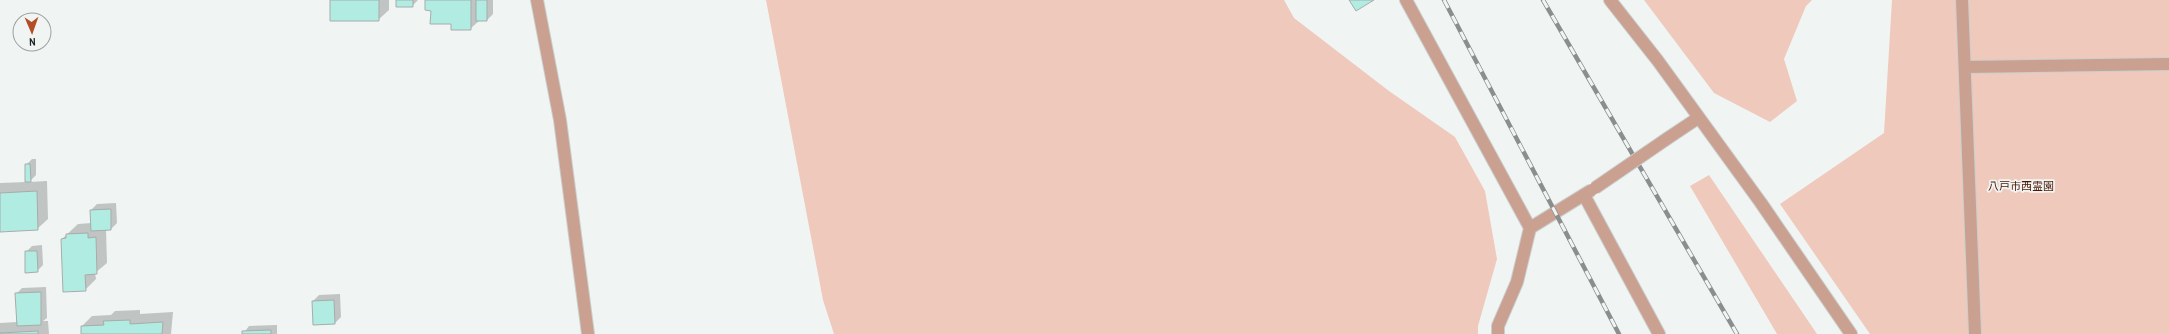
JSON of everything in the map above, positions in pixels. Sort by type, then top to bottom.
[{"type":"street","points":[[537,0],[560,120],[588,334]]},
{"type":"street","points":[[1406,0],[1530,228],[1517,282],[1498,326],[1498,334]]},
{"type":"street","points":[[1610,0],[1658,61],[1761,203],[1851,334]]},
{"type":"street","points":[[1962,0],[1975,334]]},
{"type":"street","points":[[1965,67],[2169,64]]},
{"type":"street","points":[[1530,228],[1595,188],[1698,118]]},
{"type":"street","points":[[1584,195],[1659,334]]},
{"type":"green space","points":[[766,0],[1284,0],[1294,18],[1389,91],[1455,137],[1485,191],[1497,259],[1478,326],[1478,334],[834,334],[823,300]]},
{"type":"green space","points":[[1644,0],[1812,0],[1806,6],[1784,59],[1797,101],[1770,122],[1714,93]]},
{"type":"green space","name":"八戸市西霊園","points":[[1892,0],[2169,0],[2169,334],[1870,334],[1780,204],[1884,133]]},
{"type":"green space","points":[[1709,175],[1817,334],[1777,334],[1690,186]]},
{"type":"building","points":[[330,0],[379,0],[379,21],[330,21]]},
{"type":"building","points":[[396,0],[413,0],[413,7],[396,7]]},
{"type":"building","points":[[425,0],[471,0],[471,30],[451,30],[451,24],[430,24],[431,11],[425,10]]},
{"type":"building","points":[[476,0],[487,0],[487,21],[476,21]]},
{"type":"building","points":[[1349,0],[1374,0],[1356,11]]},
{"type":"building","points":[[25,164],[30,164],[31,182],[25,182]]},
{"type":"building","points":[[37,191],[38,230],[0,232],[0,193]]},
{"type":"building","points":[[111,209],[111,230],[91,231],[90,210]]},
{"type":"building","points":[[88,233],[88,238],[96,237],[97,274],[85,275],[86,291],[63,292],[61,239],[66,238],[66,234]]},
{"type":"building","points":[[25,251],[37,251],[38,272],[25,273]]},
{"type":"building","points":[[41,292],[41,325],[17,326],[15,293]]},
{"type":"building","points":[[334,300],[335,324],[313,325],[312,301]]},
{"type":"building","points":[[130,320],[130,324],[163,322],[162,334],[81,334],[81,326],[104,325],[103,321]]},
{"type":"building","points":[[271,330],[271,334],[242,334],[242,331]]},
{"type":"building","points":[[38,331],[38,334],[0,334],[0,333]]},
{"type":"railway","points":[[1444,0],[1619,334]]},
{"type":"railway","points":[[1543,0],[1737,334]]}]
